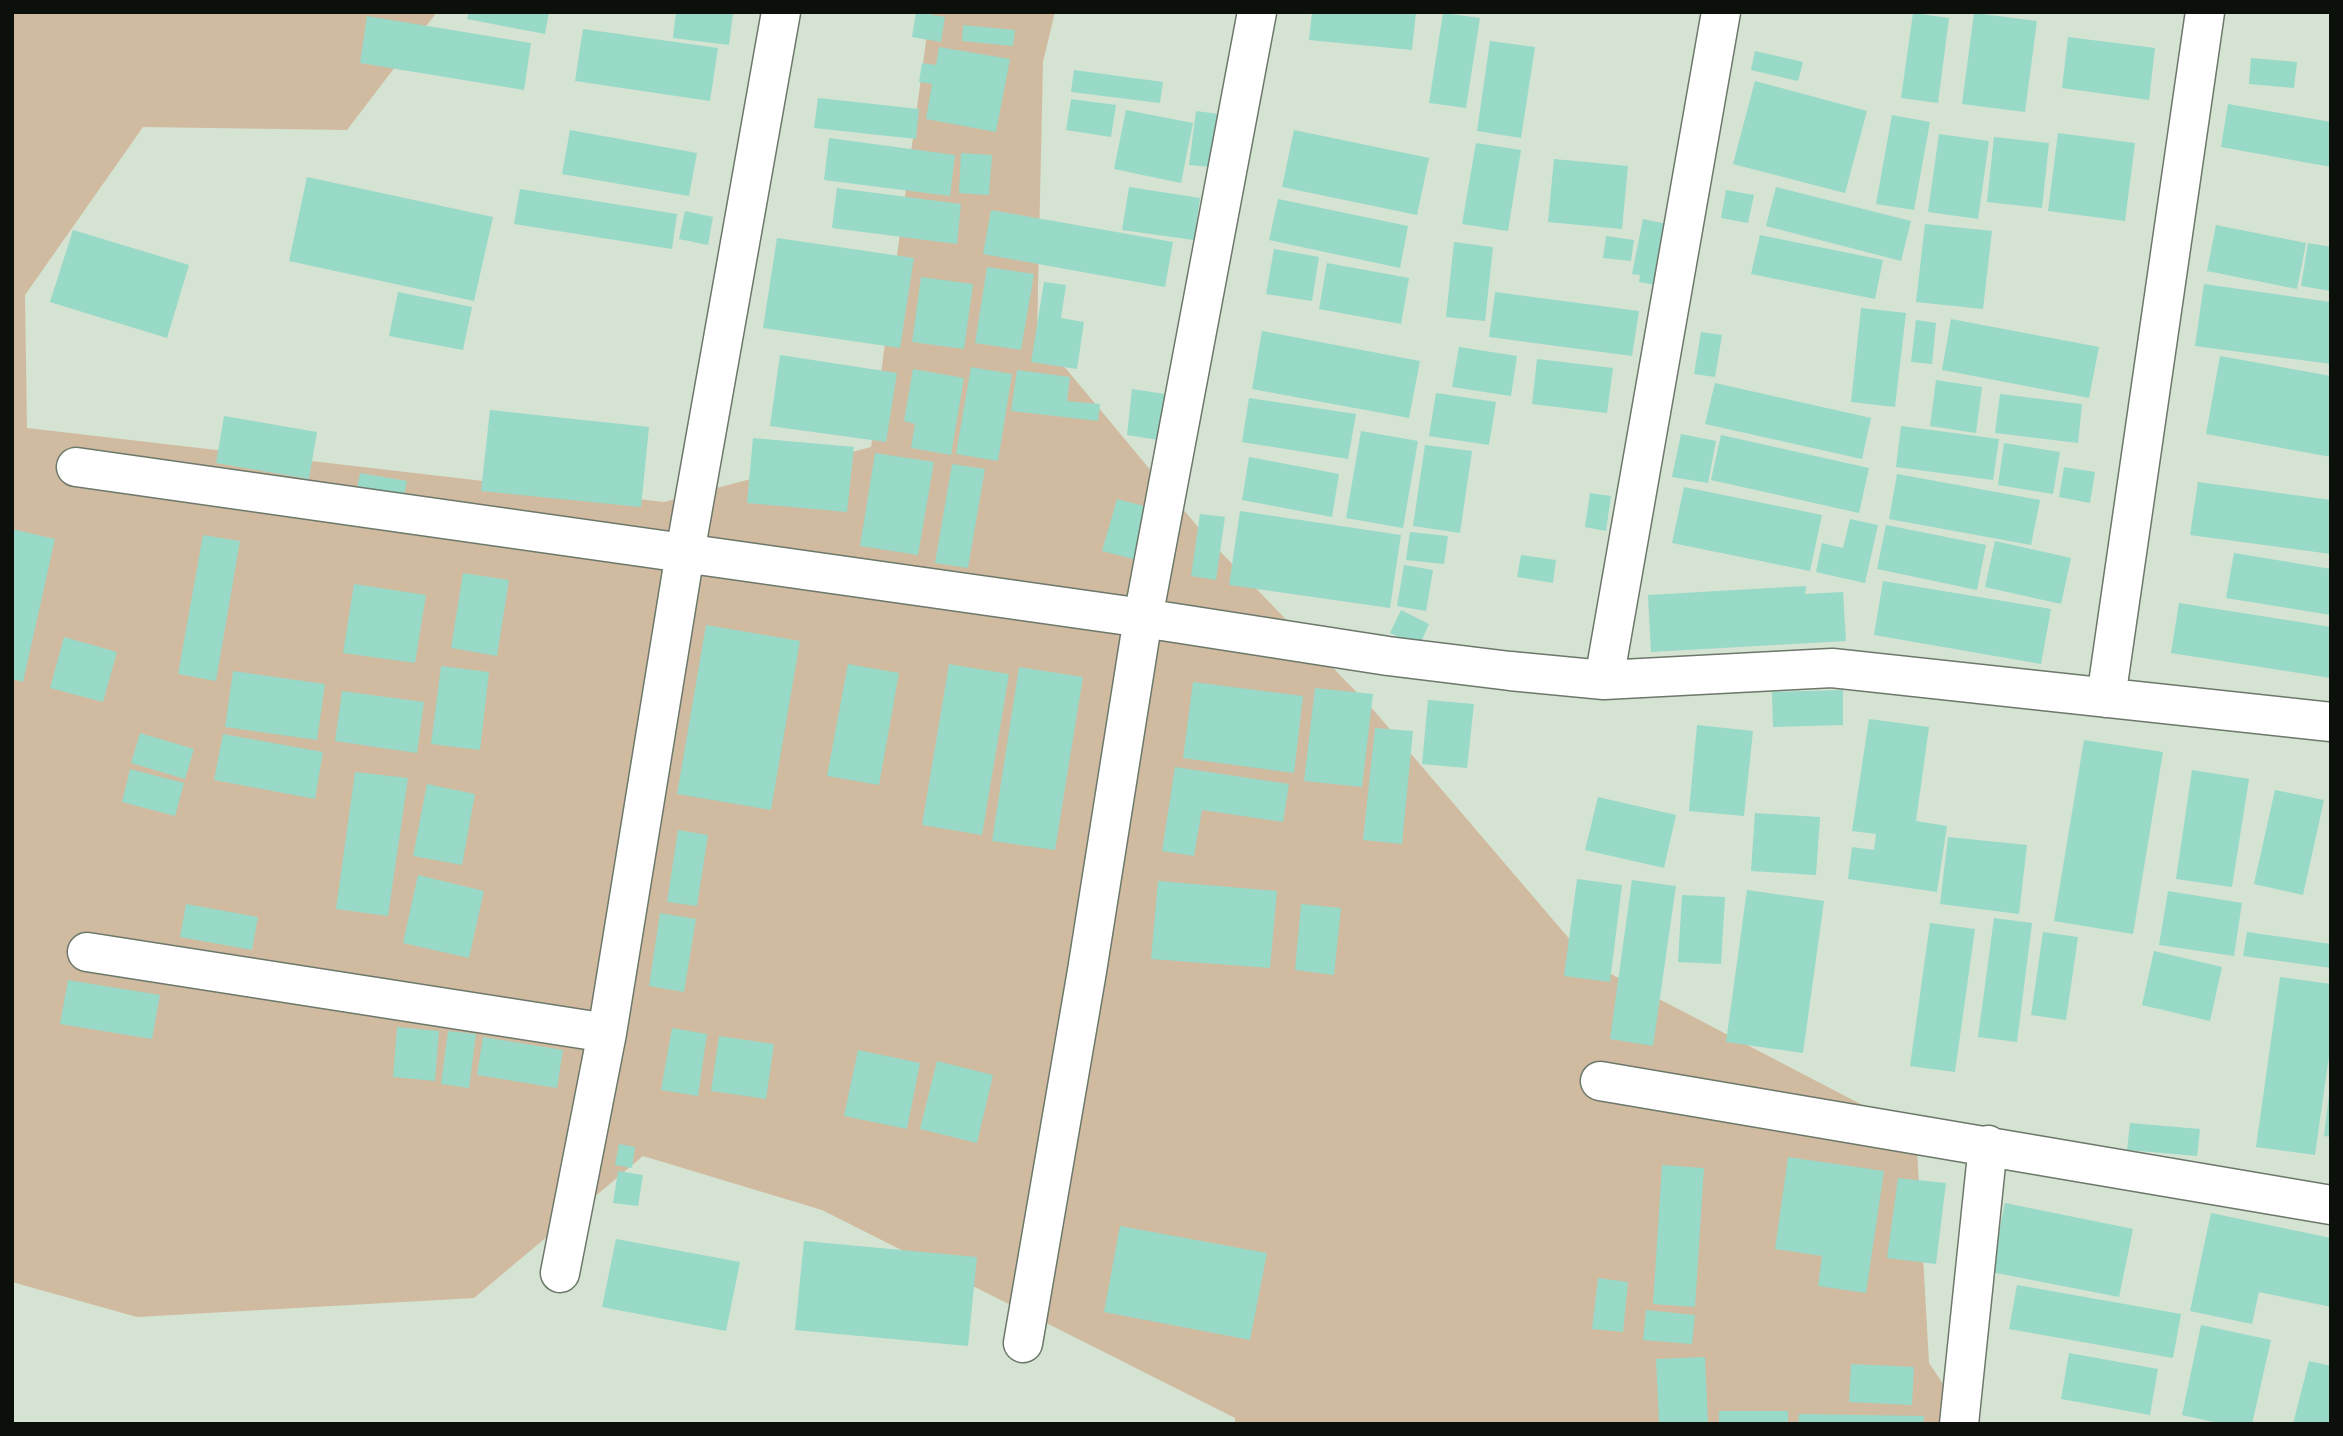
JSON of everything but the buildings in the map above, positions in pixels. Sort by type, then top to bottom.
[{"type":"street","points":[[560,1273],[607,1033],[685,552],[781,12]]},
{"type":"street","points":[[1023,1343],[1087,971],[1143,618],[1256,12]]},
{"type":"street","points":[[1604,680],[1721,12]]},
{"type":"street","points":[[2106,698],[2205,12]]},
{"type":"street","points":[[76,467],[685,552],[1388,656],[1604,680],[1832,668],[2331,722]]},
{"type":"street","points":[[87,952],[607,1033]]},
{"type":"street","points":[[1600,1081],[2331,1205]]},
{"type":"street","points":[[1959,1424],[1987,1145]]},
{"type":"shaded area","points":[[12,12],[437,12],[347,130],[143,127],[25,295],[27,428],[664,502],[871,447],[930,12],[1055,12],[1043,62],[1037,334],[1208,539],[1370,706],[1590,963],[1916,1133],[1929,1363],[1970,1424],[1235,1424],[1235,1418],[822,1210],[643,1156],[474,1298],[137,1317],[12,1282]]}]
